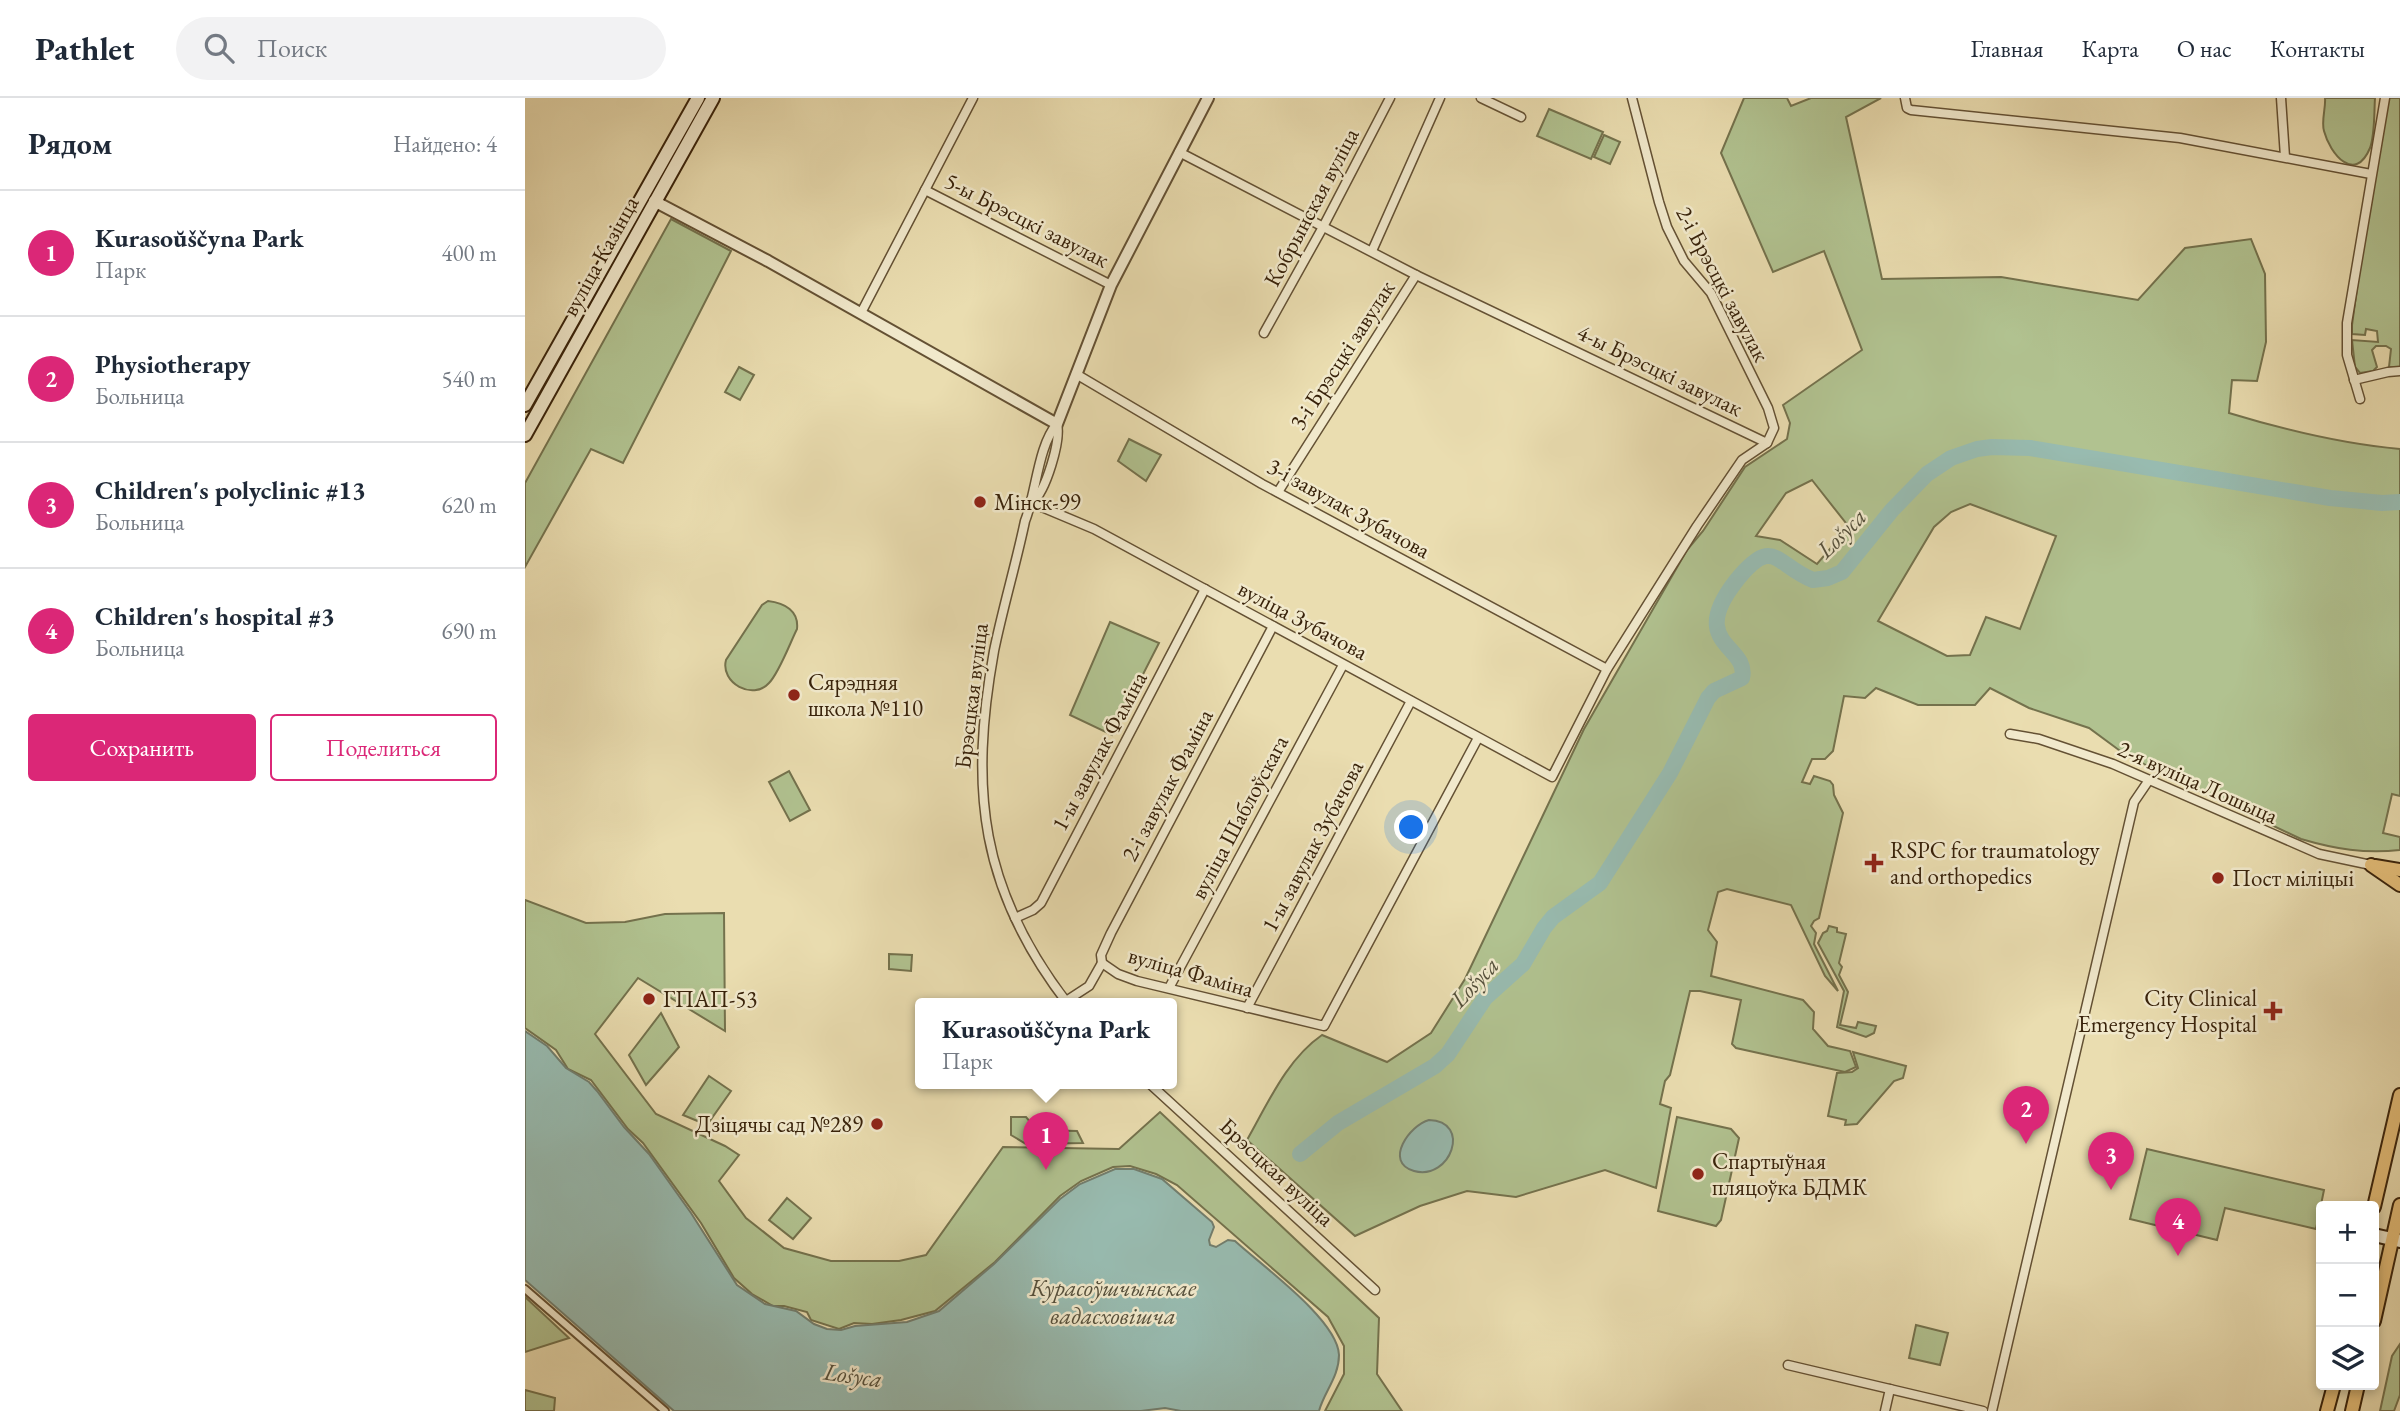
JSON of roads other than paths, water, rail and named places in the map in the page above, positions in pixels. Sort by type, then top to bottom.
[{"type":"main road","name":"вуліца Казінца","points":[[525,435],[574,347],[698,98]]},
{"type":"main road","name":"вуліца Казінца","points":[[525,405],[648,197],[713,98]]},
{"type":"main road","points":[[561,340],[574,347]]},
{"type":"main road","points":[[2371,865],[2400,860]]},
{"type":"main road","points":[[2371,865],[2400,870]]},
{"type":"main road","points":[[2371,865],[2400,885]]},
{"type":"main road","points":[[2375,1201],[2400,1095]]},
{"type":"main road","points":[[2379,1303],[2396,1240],[2400,1205]]},
{"type":"main road","points":[[2327,1411],[2333,1390]]},
{"type":"main road","points":[[2352,1411],[2357,1390]]},
{"type":"street","points":[[861,313],[973,98]]},
{"type":"street","name":"Брэсцкая вуліца","points":[[1064,998],[1014,918],[994,863],[983,809],[983,739],[994,651],[1025,521],[1032,503],[1042,491],[1058,438],[1057,424],[1076,373],[1111,285],[1208,98]]},
{"type":"street","name":"Кобрынская вуліца","points":[[1264,333],[1390,98]]},
{"type":"street","name":"3-і Брэсцкі завулак","points":[[1372,251],[1440,98]]},
{"type":"street","points":[[1481,98],[1521,117]]},
{"type":"street","name":"2-і Брэсцкі завулак","points":[[1632,98],[1668,227],[1684,261],[1711,293],[1768,408],[1774,428],[1767,443]]},
{"type":"street","points":[[1905,98],[1907,108],[1911,110],[2180,138],[2371,174]]},
{"type":"street","points":[[2281,98],[2285,157]]},
{"type":"street","points":[[2360,399],[2347,355],[2347,323],[2385,98]]},
{"type":"street","name":"4-ы Брэсцкі завулак","points":[[1179,152],[1416,275],[1767,443]]},
{"type":"street","name":"5-ы Брэсцкі завулак","points":[[925,190],[1111,285]]},
{"type":"street","points":[[648,197],[1057,424]]},
{"type":"street","name":"3-і Брэсцкі завулак","points":[[1278,492],[1416,275]]},
{"type":"street","points":[[2354,380],[2400,371]]},
{"type":"street","name":"3-і завулак Зубачова","points":[[1076,373],[1278,492],[1607,669]]},
{"type":"street","points":[[1607,669],[1690,536],[1742,460],[1767,443]]},
{"type":"street","name":"вуліца Зубачова","points":[[1032,503],[1094,529],[1552,777],[1607,669]]},
{"type":"street","name":"1-ы завулак Фаміна","points":[[1014,918],[1033,910],[1041,903],[1205,589]]},
{"type":"street","name":"2-і завулак Фаміна","points":[[1102,963],[1101,954],[1111,933],[1273,626]]},
{"type":"street","name":"вуліца Шаблоўскага","points":[[1169,988],[1343,664]]},
{"type":"street","name":"1-ы завулак Зубачова","points":[[1247,1008],[1411,701]]},
{"type":"street","name":"2-я вуліца Лошыца","points":[[2010,734],[2039,739],[2113,764],[2319,854],[2371,865]]},
{"type":"street","name":"вуліца Фаміна","points":[[1072,998],[1089,986],[1102,963],[1118,974],[1324,1026],[1478,738]]},
{"type":"street","points":[[1992,1411],[2134,802],[2149,780]]},
{"type":"street","name":"Брэсцкая вуліца","points":[[1155,1089],[1375,1290]]},
{"type":"street","points":[[525,1289],[666,1411]]},
{"type":"street","points":[[1788,1364],[1983,1411]]},
{"type":"street","points":[[1885,1411],[1890,1389]]},
{"type":"water","name":"Курасоўшчынскае вадасховішча","points":[[525,1031],[547,1046],[566,1068],[589,1082],[597,1091],[649,1154],[737,1285],[765,1304],[796,1311],[814,1324],[827,1329],[841,1330],[855,1326],[907,1322],[939,1311],[994,1264],[1060,1199],[1080,1184],[1115,1169],[1134,1169],[1162,1179],[1212,1222],[1214,1227],[1210,1245],[1216,1247],[1228,1240],[1235,1241],[1296,1294],[1326,1326],[1339,1355],[1337,1370],[1319,1411],[1181,1411],[1165,1408],[1141,1411],[674,1411],[525,1280]]},
{"type":"water","points":[[1429,1120],[1442,1123],[1450,1130],[1453,1139],[1451,1150],[1446,1160],[1438,1167],[1427,1172],[1414,1171],[1405,1166],[1400,1152],[1414,1129]]},
{"type":"waterway","name":"Lošyca","points":[[1300,1154],[1338,1123],[1435,1066],[1448,1054],[1485,998],[1523,964],[1553,917],[1600,883],[1670,773],[1708,698],[1714,691],[1742,678],[1742,667],[1723,641],[1718,631],[1717,619],[1722,602],[1736,581],[1759,559],[1775,557],[1813,580],[1842,572],[1892,510],[1927,474],[1951,458],[1992,447],[2030,448],[2330,498],[2400,502]]},
{"type":"place","name":"Мінск-99","points":[[980,502]]},
{"type":"place","name":"Сярэдняя школа №110","points":[[794,695]]},
{"type":"place","name":"RSPC for traumatology and orthopedics","points":[[1874,863]]},
{"type":"place","name":"Пост міліцыі","points":[[2218,878]]},
{"type":"place","name":"ГПАП-53","points":[[649,999]]},
{"type":"place","name":"City Clinical Emergency Hospital","points":[[2273,1011]]},
{"type":"place","name":"Дзіцячы сад №289","points":[[877,1124]]},
{"type":"place","name":"Physiotherapy","points":[[2026,1144]]},
{"type":"place","name":"Kurasoŭščyna Park","points":[[1046,1170]]},
{"type":"place","name":"Спартыўная пляцоўка БДМК","points":[[1698,1174]]},
{"type":"place","name":"Children's polyclinic #13","points":[[2111,1190]]},
{"type":"place","name":"Children's hospital #3","points":[[2178,1256]]}]
